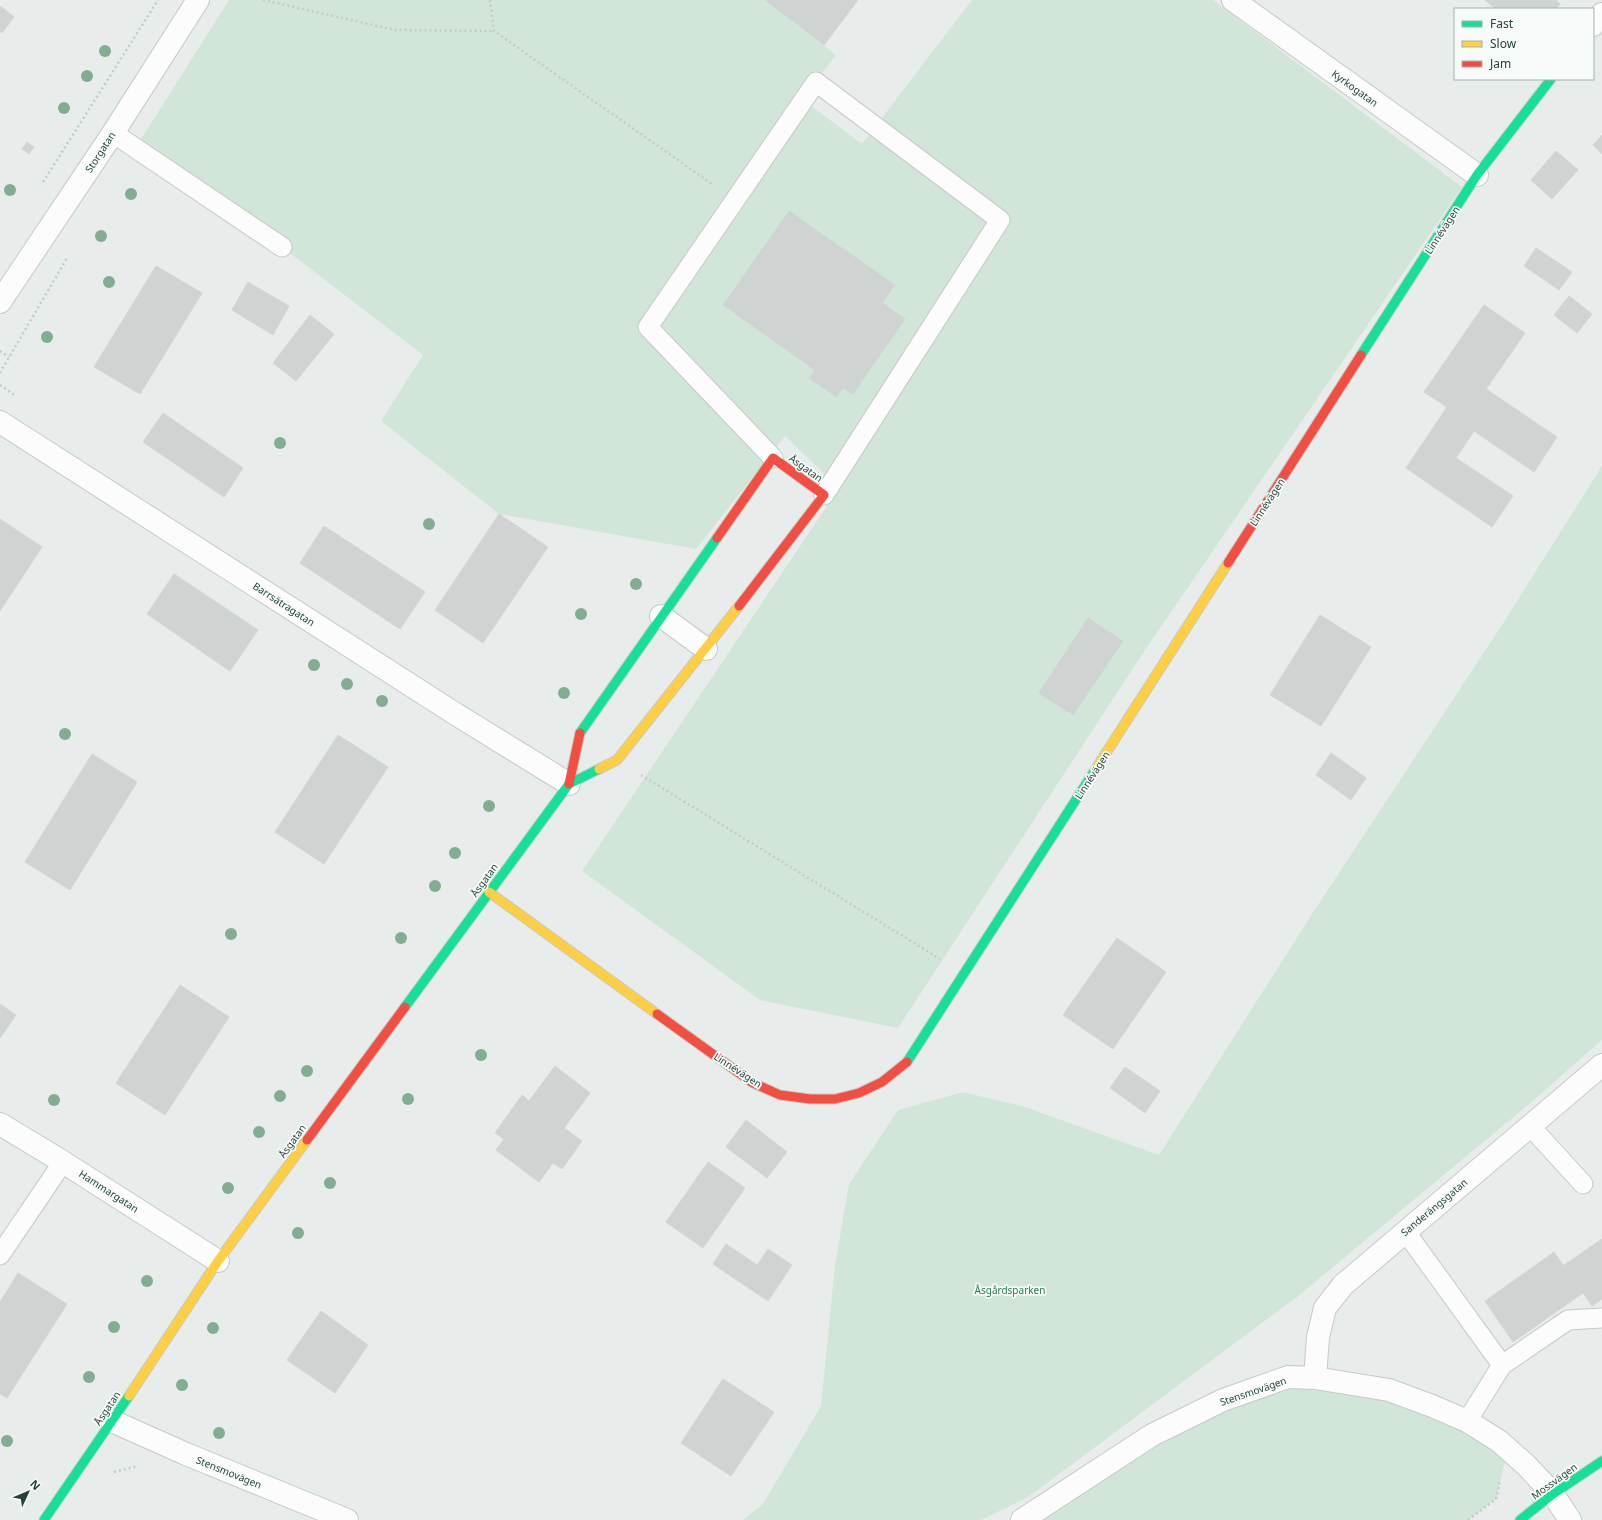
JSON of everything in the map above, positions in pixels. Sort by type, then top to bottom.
[{"type":"street","name":"Storgatan","points":[[0,302],[113,133],[198,0]]},
{"type":"street","name":"Kyrkogatan","points":[[1232,0],[1477,175]]},
{"type":"street","points":[[1594,24],[1602,14]]},
{"type":"street","name":"Linnévägen","points":[[489,892],[753,1083],[780,1095],[810,1100],[835,1099],[858,1093],[882,1082],[906,1064],[1477,175],[1550,80]]},
{"type":"street","name":"Barrsätragatan","points":[[0,422],[447,708],[569,784]]},
{"type":"street","name":"Åsgatan","points":[[44,1520],[112,1421],[218,1261],[569,784],[579,734],[773,458],[824,495],[706,649],[616,760],[569,784]]},
{"type":"street","points":[[661,616],[706,649]]},
{"type":"street","name":"Sanderängsgatan","points":[[1314,1378],[1318,1337],[1325,1308],[1343,1285],[1530,1126],[1601,1069]]},
{"type":"street","name":"Hammargatan","points":[[0,1124],[63,1162],[218,1261]]},
{"type":"street","name":"Stensmovägen","points":[[1022,1520],[1152,1435],[1223,1400],[1288,1377],[1314,1378],[1389,1390],[1467,1421],[1499,1441],[1526,1465],[1553,1494],[1570,1520]]},
{"type":"street","name":"Stensmovägen","points":[[112,1421],[186,1454],[347,1520]]},
{"type":"street","name":"Mossvägen","points":[[1520,1520],[1553,1494],[1602,1461]]},
{"type":"lane","points":[[773,458],[648,327],[816,82],[1000,220],[824,495]]},
{"type":"lane","points":[[113,133],[282,246]]},
{"type":"lane","points":[[1530,1126],[1584,1184]]},
{"type":"lane","points":[[0,1255],[63,1162]]},
{"type":"lane","points":[[1405,1231],[1502,1365]]},
{"type":"lane","points":[[1467,1421],[1502,1365],[1568,1320],[1602,1318]]},
{"type":"path","points":[[39,188],[158,0]]},
{"type":"path","points":[[263,0],[395,30],[494,31],[734,200]]},
{"type":"path","points":[[490,0],[494,31]]},
{"type":"path","points":[[0,373],[70,253]]},
{"type":"path","points":[[0,352],[9,357]]},
{"type":"path","points":[[0,385],[20,398]]},
{"type":"path","points":[[616,760],[964,974]]},
{"type":"path","points":[[1468,1520],[1496,1499],[1508,1448]]},
{"type":"path","points":[[114,1472],[143,1465]]},
{"type":"green space","points":[[229,0],[765,0],[836,55],[802,99],[862,144],[972,0],[1213,0],[1462,187],[1143,653],[898,1028],[760,1000],[582,871],[839,488],[785,436],[696,549],[499,514],[381,421],[423,355],[282,247],[136,147]]},
{"type":"green space","name":"Åsgårdsparken","points":[[1602,466],[1602,1040],[1534,1100],[1297,1297],[1028,1497],[981,1520],[743,1520],[763,1504],[821,1406],[835,1265],[849,1184],[898,1110],[963,1092],[1025,1107],[1159,1155],[1312,914],[1502,625]]},
{"type":"green space","points":[[1288,1377],[1351,1383],[1508,1448],[1496,1499],[1468,1520],[1022,1520],[1152,1435]]},
{"type":"building","points":[[765,0],[858,0],[824,45]]},
{"type":"building","points":[[1485,0],[1556,0],[1560,4],[1557,8],[1495,8]]},
{"type":"building","points":[[0,6],[14,17],[2,33],[0,31]]},
{"type":"building","points":[[1602,135],[1602,154],[1593,145]]},
{"type":"building","points":[[27,142],[34,147],[29,154],[22,149]]},
{"type":"building","points":[[1556,151],[1578,170],[1552,199],[1531,180]]},
{"type":"building","points":[[789,211],[895,285],[882,303],[905,319],[853,394],[843,388],[836,397],[809,378],[815,370],[723,305]]},
{"type":"building","points":[[1536,248],[1572,272],[1559,290],[1524,266]]},
{"type":"building","points":[[156,266],[202,293],[140,394],[94,367]]},
{"type":"building","points":[[248,282],[289,306],[273,335],[232,310]]},
{"type":"building","points":[[1569,296],[1592,314],[1577,333],[1554,315]]},
{"type":"building","points":[[1484,305],[1525,333],[1486,389],[1557,437],[1534,472],[1474,431],[1456,458],[1513,496],[1492,527],[1406,468],[1447,407],[1424,392]]},
{"type":"building","points":[[310,315],[334,334],[296,381],[273,363]]},
{"type":"building","points":[[163,413],[243,468],[224,497],[143,442]]},
{"type":"building","points":[[499,514],[548,547],[483,643],[435,610]]},
{"type":"building","points":[[0,519],[42,547],[0,611]]},
{"type":"building","points":[[324,526],[425,592],[400,629],[300,563]]},
{"type":"building","points":[[174,574],[258,630],[230,671],[147,614]]},
{"type":"building","points":[[1320,615],[1371,647],[1321,726],[1270,695]]},
{"type":"building","points":[[1088,618],[1123,641],[1073,715],[1039,693]]},
{"type":"building","points":[[338,735],[388,767],[324,864],[275,832]]},
{"type":"building","points":[[1331,753],[1366,778],[1351,800],[1316,775]]},
{"type":"building","points":[[92,754],[137,782],[70,890],[25,862]]},
{"type":"building","points":[[1117,938],[1166,972],[1113,1049],[1063,1015]]},
{"type":"building","points":[[180,985],[229,1017],[165,1115],[116,1083]]},
{"type":"building","points":[[0,1004],[16,1015],[0,1038]]},
{"type":"building","points":[[555,1066],[590,1093],[564,1128],[582,1141],[562,1169],[553,1163],[539,1182],[496,1150],[504,1139],[495,1133],[522,1095],[529,1101]]},
{"type":"building","points":[[1125,1067],[1160,1091],[1145,1113],[1110,1088]]},
{"type":"building","points":[[746,1120],[787,1152],[767,1178],[726,1147]]},
{"type":"building","points":[[708,1162],[745,1188],[703,1248],[666,1222]]},
{"type":"building","points":[[1602,1239],[1602,1299],[1592,1306],[1564,1265]]},
{"type":"building","points":[[726,1244],[757,1265],[744,1285],[713,1264]]},
{"type":"building","points":[[768,1249],[792,1265],[768,1301],[744,1285]]},
{"type":"building","points":[[1554,1252],[1583,1293],[1513,1342],[1485,1301]]},
{"type":"building","points":[[18,1273],[67,1304],[7,1398],[0,1394],[0,1302]]},
{"type":"building","points":[[321,1311],[368,1345],[335,1393],[287,1360]]},
{"type":"building","points":[[723,1379],[774,1412],[731,1476],[681,1443]]},
{"type":"traffic: fast","points":[[1361,355],[1477,175],[1550,80]]},
{"type":"traffic: fast","points":[[580,733],[717,538]]},
{"type":"traffic: fast","points":[[405,1007],[569,784],[599,769]]},
{"type":"traffic: fast","points":[[907,1062],[1095,770]]},
{"type":"traffic: fast","points":[[44,1520],[129,1396]]},
{"type":"traffic: fast","points":[[1520,1520],[1553,1494],[1602,1461]]},
{"type":"traffic: slow","points":[[1095,770],[1228,563]]},
{"type":"traffic: slow","points":[[599,769],[617,760],[739,606]]},
{"type":"traffic: slow","points":[[489,892],[657,1014]]},
{"type":"traffic: slow","points":[[129,1396],[218,1261],[307,1140]]},
{"type":"traffic: jam","points":[[1228,563],[1361,355]]},
{"type":"traffic: jam","points":[[717,538],[773,458],[824,495],[739,606]]},
{"type":"traffic: jam","points":[[569,784],[580,733]]},
{"type":"traffic: jam","points":[[307,1140],[405,1007]]},
{"type":"traffic: jam","points":[[657,1014],[753,1083],[780,1095],[810,1099],[835,1099],[859,1093],[882,1082],[907,1062]]}]
